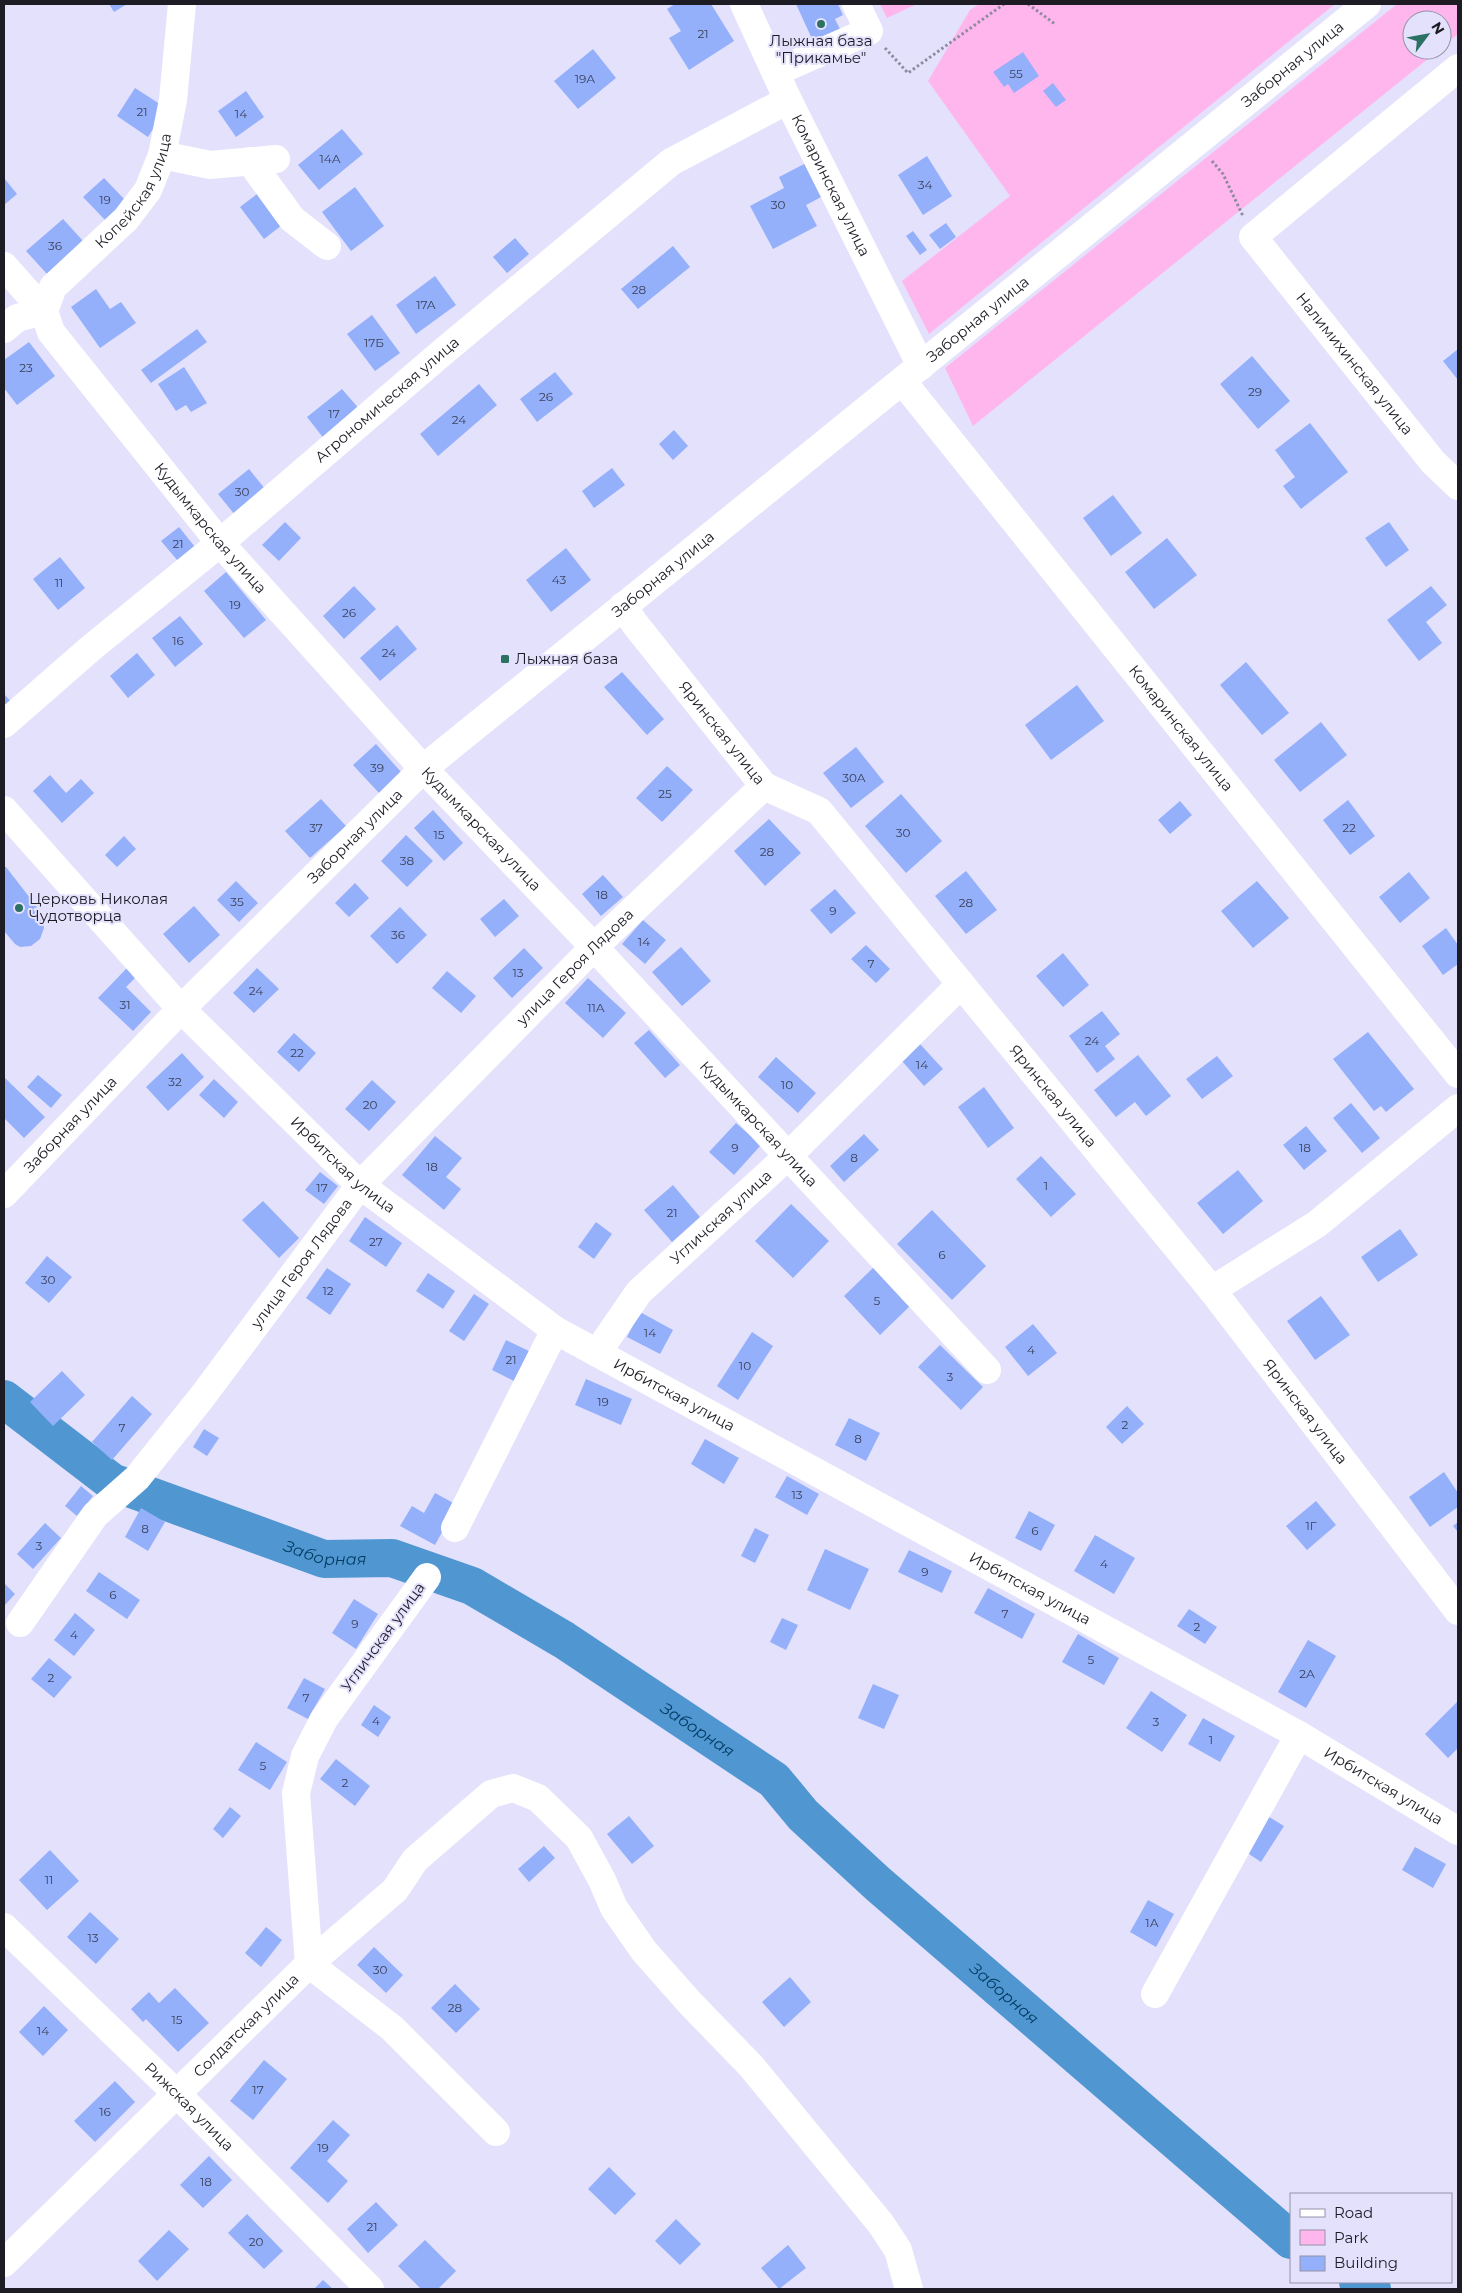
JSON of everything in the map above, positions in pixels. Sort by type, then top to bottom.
[{"type":"street","name":"Копейская улица","points":[[44,311],[53,287],[126,219],[148,190],[162,155],[173,100],[182,4]]},
{"type":"street","name":"Комаринская улица","points":[[744,4],[912,374],[1458,1074]]},
{"type":"street","points":[[776,72],[869,31],[856,4]]},
{"type":"street","name":"Заборная улица","points":[[4,1194],[181,1009],[424,768],[1367,4]]},
{"type":"street","points":[[1253,236],[1458,68]]},
{"type":"street","name":"Агрономическая улица","points":[[4,724],[91,648],[220,543],[444,351],[671,162],[788,100]]},
{"type":"street","points":[[162,155],[210,165],[276,159]]},
{"type":"street","points":[[250,161],[292,219],[327,246]]},
{"type":"street","name":"Налимихинская улица","points":[[1253,236],[1433,462],[1455,478]]},
{"type":"street","name":"Кудымкарская улица","points":[[4,266],[44,311],[51,332],[220,543],[424,768],[594,947],[988,1370]]},
{"type":"street","points":[[4,329],[17,318],[44,311]]},
{"type":"street","name":"Яринская улица","points":[[623,606],[635,624],[764,786],[819,811],[1212,1290],[1458,1611]]},
{"type":"street","name":"улица Героя Лядова","points":[[20,1622],[95,1515],[137,1478],[202,1397],[360,1185],[594,947],[764,786]]},
{"type":"street","name":"Ирбитская улица","points":[[4,810],[181,1009],[360,1185],[555,1330],[1300,1736],[1458,1831]]},
{"type":"street","name":"Угличская улица","points":[[597,1353],[639,1292],[788,1156],[960,984]]},
{"type":"street","points":[[1212,1290],[1317,1224],[1458,1108]]},
{"type":"street","points":[[455,1528],[555,1330]]},
{"type":"street","name":"Угличская улица","points":[[309,1964],[296,1794],[305,1756],[324,1720],[428,1577]]},
{"type":"street","points":[[1155,1994],[1300,1736]]},
{"type":"street","name":"Солдатская улица","points":[[4,2263],[309,1964],[395,1890],[415,1860],[491,1794],[512,1788],[538,1798],[579,1838],[602,1880],[614,1908],[644,1951],[690,2003],[751,2066],[881,2224],[898,2250],[909,2289]]},
{"type":"street","name":"Рижская улица","points":[[4,1927],[176,2093],[370,2289]]},
{"type":"street","points":[[309,1964],[392,2028],[496,2132]]},
{"type":"path","points":[[869,31],[908,73],[1004,4]]},
{"type":"path","points":[[1028,4],[1055,24]]},
{"type":"path","points":[[1197,142],[1224,174],[1253,236]]},
{"type":"green space","points":[[880,4],[917,4],[887,18]]},
{"type":"green space","points":[[979,4],[1335,4],[929,334],[902,281],[1010,196],[928,81],[970,10]]},
{"type":"green space","points":[[1397,4],[1458,4],[1458,34],[1452,39],[1452,10],[1402,10],[1402,60],[1427,60],[973,426],[945,368]]},
{"type":"building","points":[[109,4],[127,4],[114,12]]},
{"type":"building","points":[[675,4],[711,4],[734,41],[689,70],[669,38],[681,31],[667,9]]},
{"type":"building","name":"Лыжная база \"Прикамье\"","points":[[796,4],[838,4],[843,15],[835,19],[840,29],[813,41]]},
{"type":"building","points":[[593,49],[616,78],[578,109],[554,81]]},
{"type":"building","points":[[1023,52],[1039,76],[1014,93],[1008,84],[1004,87],[993,72]]},
{"type":"building","points":[[1053,83],[1066,100],[1056,107],[1043,91]]},
{"type":"building","points":[[135,88],[166,108],[148,137],[117,116]]},
{"type":"building","points":[[246,91],[264,117],[236,137],[218,111]]},
{"type":"building","points":[[342,129],[363,154],[319,190],[298,165]]},
{"type":"building","points":[[927,156],[952,196],[923,215],[898,175]]},
{"type":"building","points":[[808,162],[825,195],[806,205],[817,226],[773,249],[750,206],[784,188],[779,177]]},
{"type":"building","points":[[4,178],[17,194],[4,205]]},
{"type":"building","points":[[104,178],[127,202],[106,221],[83,197]]},
{"type":"building","points":[[355,187],[384,226],[351,251],[322,212]]},
{"type":"building","points":[[262,190],[286,222],[264,239],[240,207]]},
{"type":"building","points":[[63,219],[84,242],[47,274],[26,251]]},
{"type":"building","points":[[946,223],[956,237],[940,249],[929,235]]},
{"type":"building","points":[[913,231],[927,250],[920,255],[906,236]]},
{"type":"building","points":[[515,238],[529,254],[507,273],[493,257]]},
{"type":"building","points":[[673,246],[690,267],[638,309],[621,289]]},
{"type":"building","points":[[435,276],[456,305],[416,334],[396,305]]},
{"type":"building","points":[[96,289],[110,309],[121,302],[136,323],[100,348],[71,307]]},
{"type":"building","points":[[372,315],[400,353],[375,371],[347,334]]},
{"type":"building","points":[[197,329],[207,342],[151,383],[141,370]]},
{"type":"building","points":[[29,342],[55,376],[17,405],[4,388],[4,360]]},
{"type":"building","points":[[1458,349],[1458,380],[1443,361]]},
{"type":"building","points":[[1252,356],[1290,401],[1258,429],[1220,384]]},
{"type":"building","points":[[184,367],[207,403],[191,412],[186,405],[176,411],[158,384]]},
{"type":"building","points":[[555,372],[573,394],[537,422],[520,399]]},
{"type":"building","points":[[479,384],[497,405],[438,456],[420,434]]},
{"type":"building","points":[[342,389],[361,411],[325,440],[307,417]]},
{"type":"building","points":[[1310,423],[1348,472],[1301,509],[1283,486],[1295,477],[1275,450]]},
{"type":"building","points":[[674,430],[688,446],[673,460],[659,444]]},
{"type":"building","points":[[612,468],[625,485],[594,508],[582,491]]},
{"type":"building","points":[[249,469],[266,490],[235,515],[218,494]]},
{"type":"building","points":[[1113,495],[1142,533],[1111,556],[1083,518]]},
{"type":"building","points":[[285,522],[301,538],[279,561],[262,545]]},
{"type":"building","points":[[1389,522],[1409,550],[1386,567],[1365,538]]},
{"type":"building","points":[[179,527],[195,547],[178,561],[161,541]]},
{"type":"building","points":[[1167,538],[1197,575],[1154,609],[1125,572]]},
{"type":"building","points":[[566,548],[591,580],[551,612],[526,580]]},
{"type":"building","points":[[60,557],[85,588],[58,610],[33,579]]},
{"type":"building","points":[[226,572],[266,620],[244,638],[204,591]]},
{"type":"building","points":[[354,586],[376,609],[344,639],[323,616]]},
{"type":"building","points":[[1431,586],[1447,605],[1426,622],[1442,643],[1419,661],[1387,620]]},
{"type":"building","points":[[180,616],[203,644],[175,667],[152,638]]},
{"type":"building","points":[[397,625],[417,649],[380,681],[360,658]]},
{"type":"building","points":[[137,653],[155,675],[128,698],[110,676]]},
{"type":"building","points":[[1246,662],[1289,713],[1262,735],[1220,685]]},
{"type":"building","points":[[622,672],[664,719],[647,735],[604,687]]},
{"type":"building","points":[[1077,685],[1104,721],[1051,760],[1025,725]]},
{"type":"building","points":[[4,694],[14,705],[4,715]]},
{"type":"building","points":[[1321,722],[1347,755],[1300,792],[1274,760]]},
{"type":"building","points":[[376,744],[401,772],[379,793],[353,765]]},
{"type":"building","points":[[856,747],[884,782],[851,808],[823,773]]},
{"type":"building","points":[[667,766],[693,790],[662,822],[636,798]]},
{"type":"building","points":[[50,775],[66,793],[81,779],[94,793],[62,823],[33,791]]},
{"type":"building","points":[[901,794],[942,841],[906,873],[865,826]]},
{"type":"building","points":[[321,799],[346,826],[310,858],[285,831]]},
{"type":"building","points":[[1348,800],[1375,836],[1350,855],[1323,820]]},
{"type":"building","points":[[1180,801],[1192,815],[1170,834],[1158,820]]},
{"type":"building","points":[[433,810],[463,843],[444,861],[414,828]]},
{"type":"building","points":[[769,819],[801,853],[765,886],[734,851]]},
{"type":"building","points":[[406,835],[433,861],[407,887],[381,861]]},
{"type":"building","points":[[124,836],[136,849],[117,867],[105,855]]},
{"type":"building","name":"Церковь Николая Чудотворца","points":[[4,867],[6,867],[37,907],[33,909],[43,923],[44,928],[40,939],[31,946],[20,947],[4,931]]},
{"type":"building","points":[[966,871],[997,910],[966,934],[935,896]]},
{"type":"building","points":[[1409,872],[1430,898],[1400,923],[1379,897]]},
{"type":"building","points":[[603,875],[623,897],[601,916],[582,894]]},
{"type":"building","points":[[236,881],[258,903],[239,922],[217,900]]},
{"type":"building","points":[[1257,881],[1289,918],[1253,948],[1221,911]]},
{"type":"building","points":[[355,883],[369,898],[349,917],[335,903]]},
{"type":"building","points":[[835,889],[856,913],[831,934],[810,910]]},
{"type":"building","points":[[504,899],[519,916],[495,937],[480,919]]},
{"type":"building","points":[[194,906],[220,935],[189,963],[163,934]]},
{"type":"building","points":[[400,907],[427,935],[397,964],[370,936]]},
{"type":"building","points":[[643,920],[666,940],[645,964],[622,944]]},
{"type":"building","points":[[1446,928],[1458,945],[1458,964],[1443,975],[1422,946]]},
{"type":"building","points":[[866,945],[890,969],[876,983],[851,959]]},
{"type":"building","points":[[681,947],[711,981],[682,1006],[652,972]]},
{"type":"building","points":[[524,948],[543,968],[512,998],[493,978]]},
{"type":"building","points":[[1063,953],[1089,985],[1063,1007],[1036,976]]},
{"type":"building","points":[[127,968],[136,977],[126,987],[151,1012],[133,1031],[98,998]]},
{"type":"building","points":[[257,968],[279,989],[254,1013],[233,993]]},
{"type":"building","points":[[447,971],[476,996],[461,1013],[432,988]]},
{"type":"building","points":[[588,978],[626,1013],[603,1038],[565,1003]]},
{"type":"building","points":[[1102,1011],[1120,1034],[1105,1046],[1115,1059],[1097,1073],[1069,1036]]},
{"type":"building","points":[[649,1030],[680,1065],[665,1078],[634,1043]]},
{"type":"building","points":[[1368,1032],[1414,1089],[1386,1112],[1381,1106],[1374,1111],[1333,1059]]},
{"type":"building","points":[[294,1033],[316,1053],[299,1072],[277,1052]]},
{"type":"building","points":[[920,1044],[943,1069],[924,1086],[901,1060]]},
{"type":"building","points":[[182,1053],[204,1077],[168,1111],[146,1087]]},
{"type":"building","points":[[1138,1055],[1171,1096],[1146,1116],[1135,1102],[1116,1117],[1094,1090]]},
{"type":"building","points":[[1217,1056],[1233,1076],[1202,1099],[1186,1079]]},
{"type":"building","points":[[776,1057],[816,1093],[798,1113],[758,1077]]},
{"type":"building","points":[[38,1075],[62,1095],[51,1108],[27,1087]]},
{"type":"building","points":[[4,1077],[45,1117],[24,1138],[4,1118]]},
{"type":"building","points":[[214,1079],[238,1102],[224,1118],[199,1095]]},
{"type":"building","points":[[372,1080],[396,1102],[369,1131],[345,1109]]},
{"type":"building","points":[[984,1087],[1014,1128],[988,1148],[958,1107]]},
{"type":"building","points":[[1351,1103],[1380,1138],[1362,1153],[1333,1118]]},
{"type":"building","points":[[736,1123],[761,1145],[734,1175],[709,1152]]},
{"type":"building","points":[[1306,1126],[1327,1151],[1304,1170],[1283,1145]]},
{"type":"building","points":[[864,1134],[879,1150],[844,1182],[830,1166]]},
{"type":"building","points":[[435,1136],[462,1158],[446,1177],[461,1189],[444,1210],[402,1175]]},
{"type":"building","points":[[1041,1156],[1076,1194],[1051,1217],[1016,1179]]},
{"type":"building","points":[[1238,1170],[1263,1201],[1223,1234],[1197,1203]]},
{"type":"building","points":[[320,1172],[338,1186],[324,1204],[305,1190]]},
{"type":"building","points":[[673,1185],[700,1217],[672,1242],[644,1210]]},
{"type":"building","points":[[263,1201],[299,1238],[279,1258],[242,1220]]},
{"type":"building","points":[[791,1204],[829,1241],[793,1278],[755,1241]]},
{"type":"building","points":[[932,1210],[986,1266],[952,1300],[897,1244]]},
{"type":"building","points":[[365,1217],[402,1243],[386,1267],[349,1241]]},
{"type":"building","points":[[596,1222],[612,1234],[594,1259],[578,1247]]},
{"type":"building","points":[[1400,1229],[1418,1255],[1378,1282],[1361,1257]]},
{"type":"building","points":[[47,1256],[72,1277],[49,1303],[25,1283]]},
{"type":"building","points":[[874,1267],[910,1306],[880,1335],[844,1296]]},
{"type":"building","points":[[327,1268],[351,1284],[330,1315],[306,1298]]},
{"type":"building","points":[[428,1273],[455,1291],[443,1309],[416,1291]]},
{"type":"building","points":[[474,1294],[489,1304],[464,1341],[449,1331]]},
{"type":"building","points":[[1321,1296],[1350,1335],[1315,1360],[1287,1321]]},
{"type":"building","points":[[640,1312],[673,1330],[660,1354],[627,1337]]},
{"type":"building","points":[[1033,1324],[1057,1353],[1028,1376],[1005,1347]]},
{"type":"building","points":[[752,1332],[773,1346],[738,1400],[717,1386]]},
{"type":"building","points":[[506,1340],[529,1351],[514,1381],[492,1370]]},
{"type":"building","points":[[940,1345],[983,1387],[961,1410],[918,1367]]},
{"type":"building","points":[[62,1371],[85,1395],[53,1426],[30,1402]]},
{"type":"building","points":[[586,1379],[632,1399],[621,1425],[575,1405]]},
{"type":"building","points":[[132,1396],[152,1414],[112,1460],[92,1442]]},
{"type":"building","points":[[1127,1406],[1144,1424],[1122,1444],[1106,1427]]},
{"type":"building","points":[[849,1418],[880,1433],[866,1461],[835,1445]]},
{"type":"building","points":[[204,1429],[219,1438],[207,1456],[193,1447]]},
{"type":"building","points":[[705,1439],[739,1458],[724,1484],[691,1464]]},
{"type":"building","points":[[1444,1472],[1458,1493],[1458,1507],[1430,1527],[1409,1497]]},
{"type":"building","points":[[787,1476],[819,1494],[807,1515],[775,1497]]},
{"type":"building","points":[[81,1486],[93,1496],[77,1516],[65,1506]]},
{"type":"building","points":[[435,1493],[457,1505],[435,1545],[400,1526],[412,1506],[424,1513]]},
{"type":"building","points":[[1316,1501],[1336,1525],[1307,1550],[1286,1526]]},
{"type":"building","points":[[141,1508],[165,1522],[148,1551],[125,1537]]},
{"type":"building","points":[[1029,1511],[1055,1525],[1041,1551],[1015,1538]]},
{"type":"building","points":[[1458,1522],[1458,1532],[1453,1526]]},
{"type":"building","points":[[45,1523],[61,1538],[33,1569],[17,1554]]},
{"type":"building","points":[[755,1528],[769,1535],[755,1563],[741,1556]]},
{"type":"building","points":[[1095,1535],[1135,1558],[1114,1594],[1074,1571]]},
{"type":"building","points":[[825,1549],[869,1569],[850,1610],[807,1590]]},
{"type":"building","points":[[909,1550],[952,1571],[942,1593],[898,1572]]},
{"type":"building","points":[[99,1572],[140,1600],[127,1619],[86,1591]]},
{"type":"building","points":[[4,1583],[15,1594],[4,1606]]},
{"type":"building","points":[[988,1588],[1035,1614],[1022,1639],[974,1613]]},
{"type":"building","points":[[354,1599],[378,1614],[356,1649],[332,1633]]},
{"type":"building","points":[[1189,1609],[1217,1627],[1205,1644],[1177,1626]]},
{"type":"building","points":[[75,1613],[95,1630],[74,1656],[54,1640]]},
{"type":"building","points":[[782,1618],[798,1625],[786,1650],[770,1642]]},
{"type":"building","points":[[1078,1634],[1119,1658],[1104,1685],[1062,1662]]},
{"type":"building","points":[[1308,1640],[1336,1656],[1306,1708],[1278,1692]]},
{"type":"building","points":[[49,1658],[72,1677],[54,1698],[31,1679]]},
{"type":"building","points":[[304,1678],[325,1689],[308,1719],[287,1708]]},
{"type":"building","points":[[873,1684],[899,1695],[884,1729],[858,1718]]},
{"type":"building","points":[[1151,1691],[1187,1715],[1162,1752],[1126,1728]]},
{"type":"building","points":[[1458,1701],[1458,1748],[1448,1758],[1425,1734]]},
{"type":"building","points":[[374,1705],[391,1717],[378,1737],[361,1725]]},
{"type":"building","points":[[1203,1718],[1235,1736],[1220,1762],[1188,1744]]},
{"type":"building","points":[[256,1742],[287,1762],[270,1790],[238,1770]]},
{"type":"building","points":[[336,1759],[370,1786],[355,1806],[320,1779]]},
{"type":"building","points":[[230,1807],[241,1816],[223,1838],[213,1829]]},
{"type":"building","points":[[629,1816],[654,1846],[632,1864],[607,1834]]},
{"type":"building","points":[[1269,1817],[1284,1826],[1261,1862],[1246,1852]]},
{"type":"building","points":[[544,1846],[555,1858],[529,1882],[518,1869]]},
{"type":"building","points":[[1415,1847],[1446,1864],[1433,1888],[1402,1870]]},
{"type":"building","points":[[50,1850],[79,1881],[47,1910],[19,1880]]},
{"type":"building","points":[[1148,1900],[1174,1914],[1156,1947],[1130,1932]]},
{"type":"building","points":[[90,1912],[119,1939],[96,1964],[67,1937]]},
{"type":"building","points":[[266,1927],[282,1940],[261,1967],[245,1953]]},
{"type":"building","points":[[374,1947],[403,1975],[386,1993],[357,1965]]},
{"type":"building","points":[[790,1977],[811,2002],[784,2027],[762,2002]]},
{"type":"building","points":[[455,1984],[480,2009],[456,2033],[431,2008]]},
{"type":"building","points":[[175,1988],[209,2023],[178,2052],[146,2019],[143,2022],[131,2009],[149,1992],[159,2003]]},
{"type":"building","points":[[44,2006],[68,2030],[43,2056],[19,2032]]},
{"type":"building","points":[[264,2060],[287,2079],[253,2120],[230,2101]]},
{"type":"building","points":[[115,2081],[135,2102],[95,2142],[74,2121]]},
{"type":"building","points":[[333,2120],[350,2135],[327,2161],[348,2181],[328,2203],[290,2168]]},
{"type":"building","points":[[209,2156],[232,2180],[203,2208],[180,2185]]},
{"type":"building","points":[[609,2167],[636,2194],[615,2215],[588,2189]]},
{"type":"building","points":[[376,2202],[398,2225],[368,2253],[347,2229]]},
{"type":"building","points":[[247,2214],[283,2251],[264,2269],[228,2233]]},
{"type":"building","points":[[676,2219],[701,2244],[680,2265],[655,2241]]},
{"type":"building","points":[[169,2230],[189,2249],[157,2281],[138,2261]]},
{"type":"building","points":[[425,2240],[456,2271],[438,2289],[421,2289],[398,2266]]},
{"type":"building","points":[[788,2245],[806,2268],[779,2289],[761,2268]]},
{"type":"building","points":[[323,2280],[333,2289],[314,2289]]},
{"type":"waterway","name":"Заборная","points":[[4,1399],[112,1482],[324,1559],[392,1558],[472,1586],[564,1640],[774,1780],[803,1815],[878,1884],[1290,2239]]},
{"type":"waterway","name":"Заборная","points":[[1360,2283],[1372,2289]]},
{"type":"place","name":"Лыжная база \"Прикамье\"","points":[[821,24]]},
{"type":"place","name":"Лыжная база","points":[[505,659]]},
{"type":"place","name":"Церковь Николая Чудотворца","points":[[19,908]]}]
